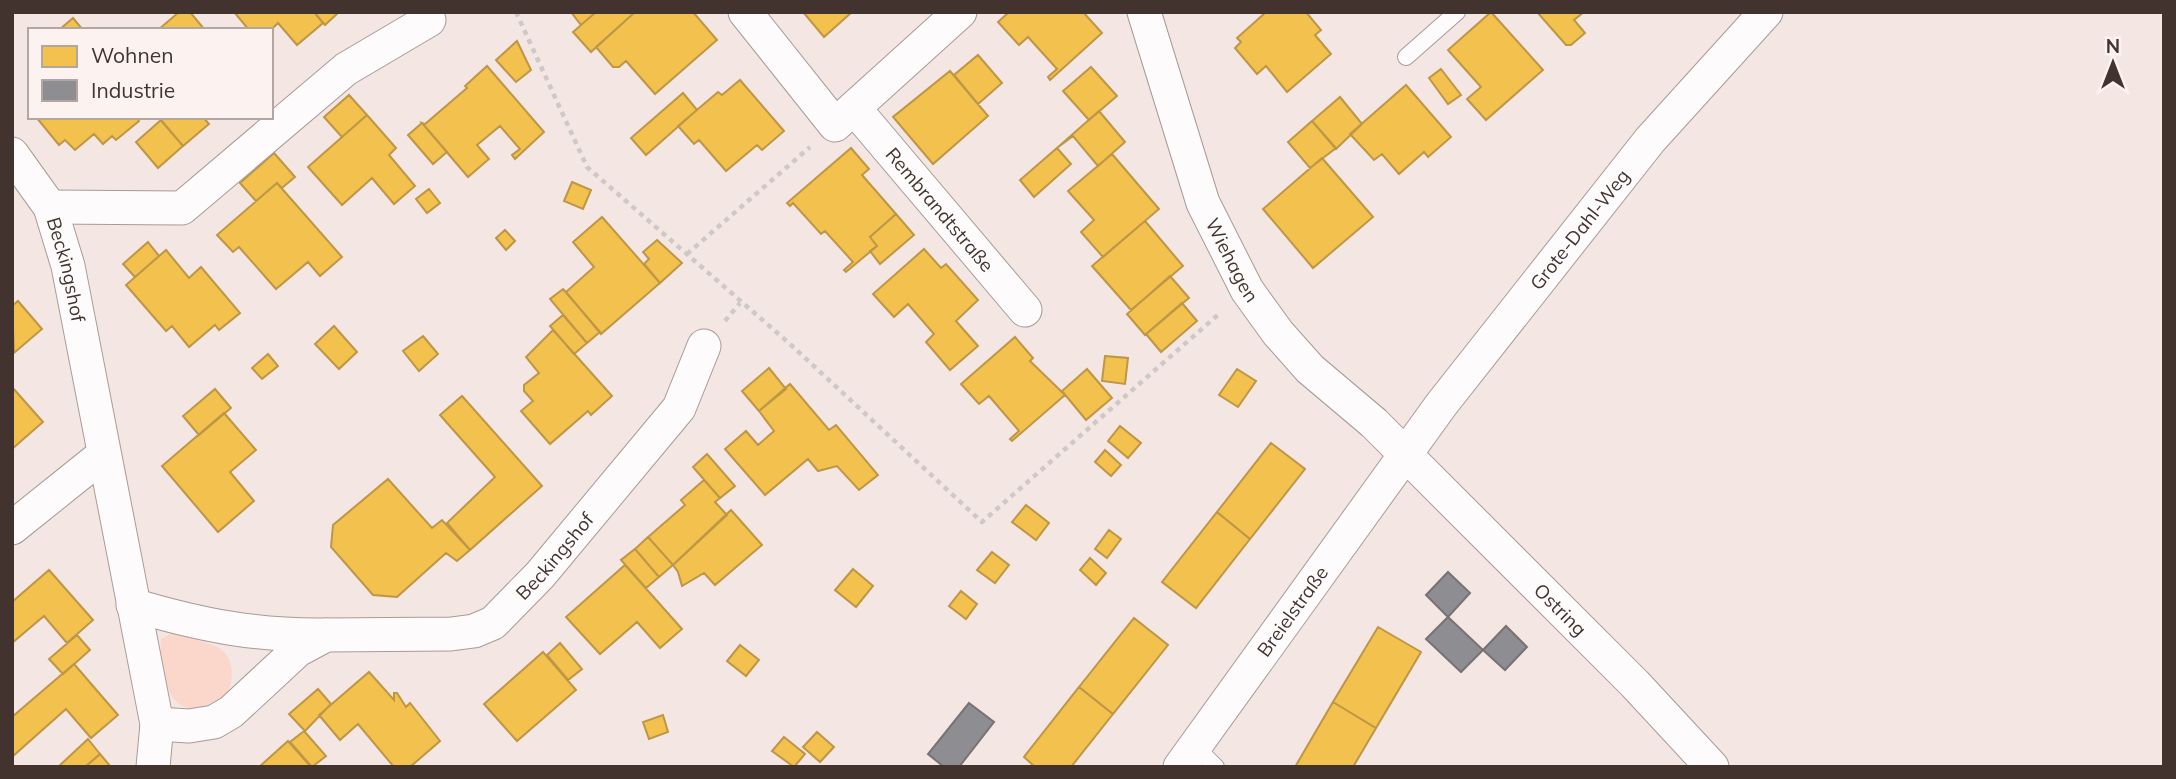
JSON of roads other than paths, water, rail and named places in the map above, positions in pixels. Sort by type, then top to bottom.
[{"type":"street","name":"Rembrandtstraße","points":[[745,12],[1025,310]]},
{"type":"street","points":[[844,117],[960,12]]},
{"type":"street","name":"Wiehagen","points":[[1144,12],[1203,203],[1247,290],[1278,333],[1310,369],[1374,423],[1405,455]]},
{"type":"street","name":"Grote-Dahl-Weg","points":[[1405,455],[1441,405],[1650,141],[1766,12]]},
{"type":"street","name":"Beckingshof","points":[[50,207],[182,208],[346,69],[429,20]]},
{"type":"street","name":"Beckingshof","points":[[12,154],[50,207],[68,266],[157,724],[189,726],[214,722],[231,712],[298,650],[326,635]]},
{"type":"street","name":"Beckingshof","points":[[133,605],[231,630],[278,635],[451,634],[474,631],[492,623],[540,575],[679,408],[704,346]]},
{"type":"street","points":[[12,528],[103,455]]},
{"type":"street","name":"Breielstraße","points":[[1197,760],[1405,455]]},
{"type":"street","name":"Ostring","points":[[1405,455],[1635,684],[1712,767]]},
{"type":"street","points":[[153,767],[157,724]]},
{"type":"lane","points":[[1406,57],[1457,12]]}]
